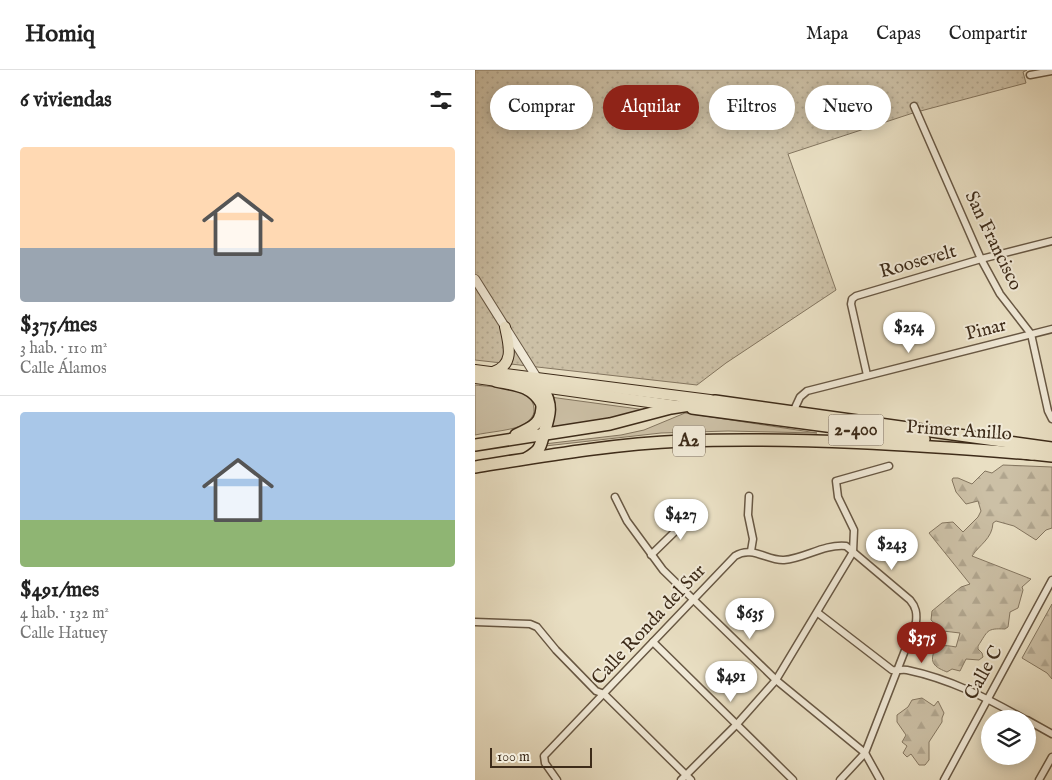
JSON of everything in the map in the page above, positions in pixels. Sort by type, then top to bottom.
[{"type":"highway","points":[[505,327],[509,347],[508,358],[494,377],[526,388],[537,395],[542,404]]},
{"type":"highway","name":"2-400","points":[[475,370],[494,377]]},
{"type":"highway","name":"2-400","points":[[475,378],[494,377],[540,383],[681,406],[1031,454]]},
{"type":"highway","points":[[505,439],[537,423],[542,415],[540,383]]},
{"type":"highway","points":[[525,458],[535,453],[541,447],[548,423],[550,407],[548,397],[540,383]]},
{"type":"highway","name":"2-400","points":[[540,383],[715,400]]},
{"type":"highway","name":"A2","points":[[475,445],[610,424],[681,406],[715,400],[1052,448]]},
{"type":"highway","name":"Primer Anillo","points":[[525,458],[607,448],[736,440],[853,442],[1031,454]]},
{"type":"highway","name":"A2","points":[[1031,454],[1052,456]]},
{"type":"highway","name":"A2","points":[[475,467],[525,458]]},
{"type":"street","points":[[1030,75],[1052,71]]},
{"type":"street","name":"San Francisco","points":[[914,106],[981,259],[1000,294],[1031,334],[1051,418]]},
{"type":"street","name":"Roosevelt","points":[[867,375],[851,304],[852,299],[856,296],[981,259],[1052,241]]},
{"type":"street","points":[[475,279],[540,383]]},
{"type":"street","name":"Pinar","points":[[793,412],[800,397],[807,391],[1052,329]]},
{"type":"street","points":[[683,777],[737,724],[776,680],[853,552],[854,530],[838,497],[836,481],[889,466]]},
{"type":"street","points":[[749,496],[748,515],[753,539],[751,551],[779,560],[793,558],[834,546],[846,546],[914,605],[917,615],[916,622],[865,753],[840,780]]},
{"type":"street","points":[[615,497],[627,520],[663,570],[776,680],[865,753],[879,780]]},
{"type":"street","points":[[651,555],[695,512]]},
{"type":"street","name":"Calle Ronda del Sur","points":[[557,780],[545,763],[545,756],[692,599],[735,556],[741,552],[751,551]]},
{"type":"street","name":"Calle C","points":[[944,780],[1052,580]]},
{"type":"street","points":[[818,613],[888,668],[897,671],[906,670],[958,685],[1008,710]]},
{"type":"street","points":[[475,622],[534,625],[596,690],[604,694],[683,777],[691,780]]},
{"type":"street","points":[[653,642],[793,780]]},
{"type":"street","points":[[1036,725],[1052,734]]},
{"type":"street","points":[[1039,780],[1052,757]]},
{"type":"green space","points":[[475,70],[1027,70],[1023,72],[1026,83],[891,120],[891,85],[805,85],[805,130],[861,130],[788,154],[836,290],[726,363],[697,385],[475,360]]},
{"type":"green space","points":[[475,385],[520,392],[532,402],[534,412],[532,417],[521,426],[475,435]]},
{"type":"green space","points":[[550,397],[646,410],[616,418],[551,427]]},
{"type":"green space","points":[[685,413],[817,433],[728,431],[661,433],[545,446],[544,444],[621,435],[644,430]]},
{"type":"green space","points":[[1003,465],[1052,467],[1052,528],[1046,530],[1036,540],[1014,526],[996,521],[993,523],[988,537],[972,556],[1031,579],[1022,587],[1023,590],[1018,608],[1010,612],[1008,627],[991,630],[978,646],[983,657],[979,660],[966,659],[960,671],[952,669],[947,672],[933,663],[934,652],[939,646],[956,647],[960,633],[943,631],[931,620],[932,611],[961,587],[970,584],[929,533],[942,523],[953,522],[963,532],[978,517],[981,511],[978,501],[966,504],[956,492],[953,478],[958,478],[972,484],[985,471],[992,473]]},
{"type":"green space","points":[[1052,604],[1052,679],[1047,673],[1022,658]]},
{"type":"green space","points":[[922,698],[934,706],[938,701],[944,713],[942,722],[929,742],[929,760],[925,765],[919,765],[911,754],[907,757],[903,753],[907,746],[902,742],[906,735],[897,722],[897,715],[908,707],[912,700]]}]
